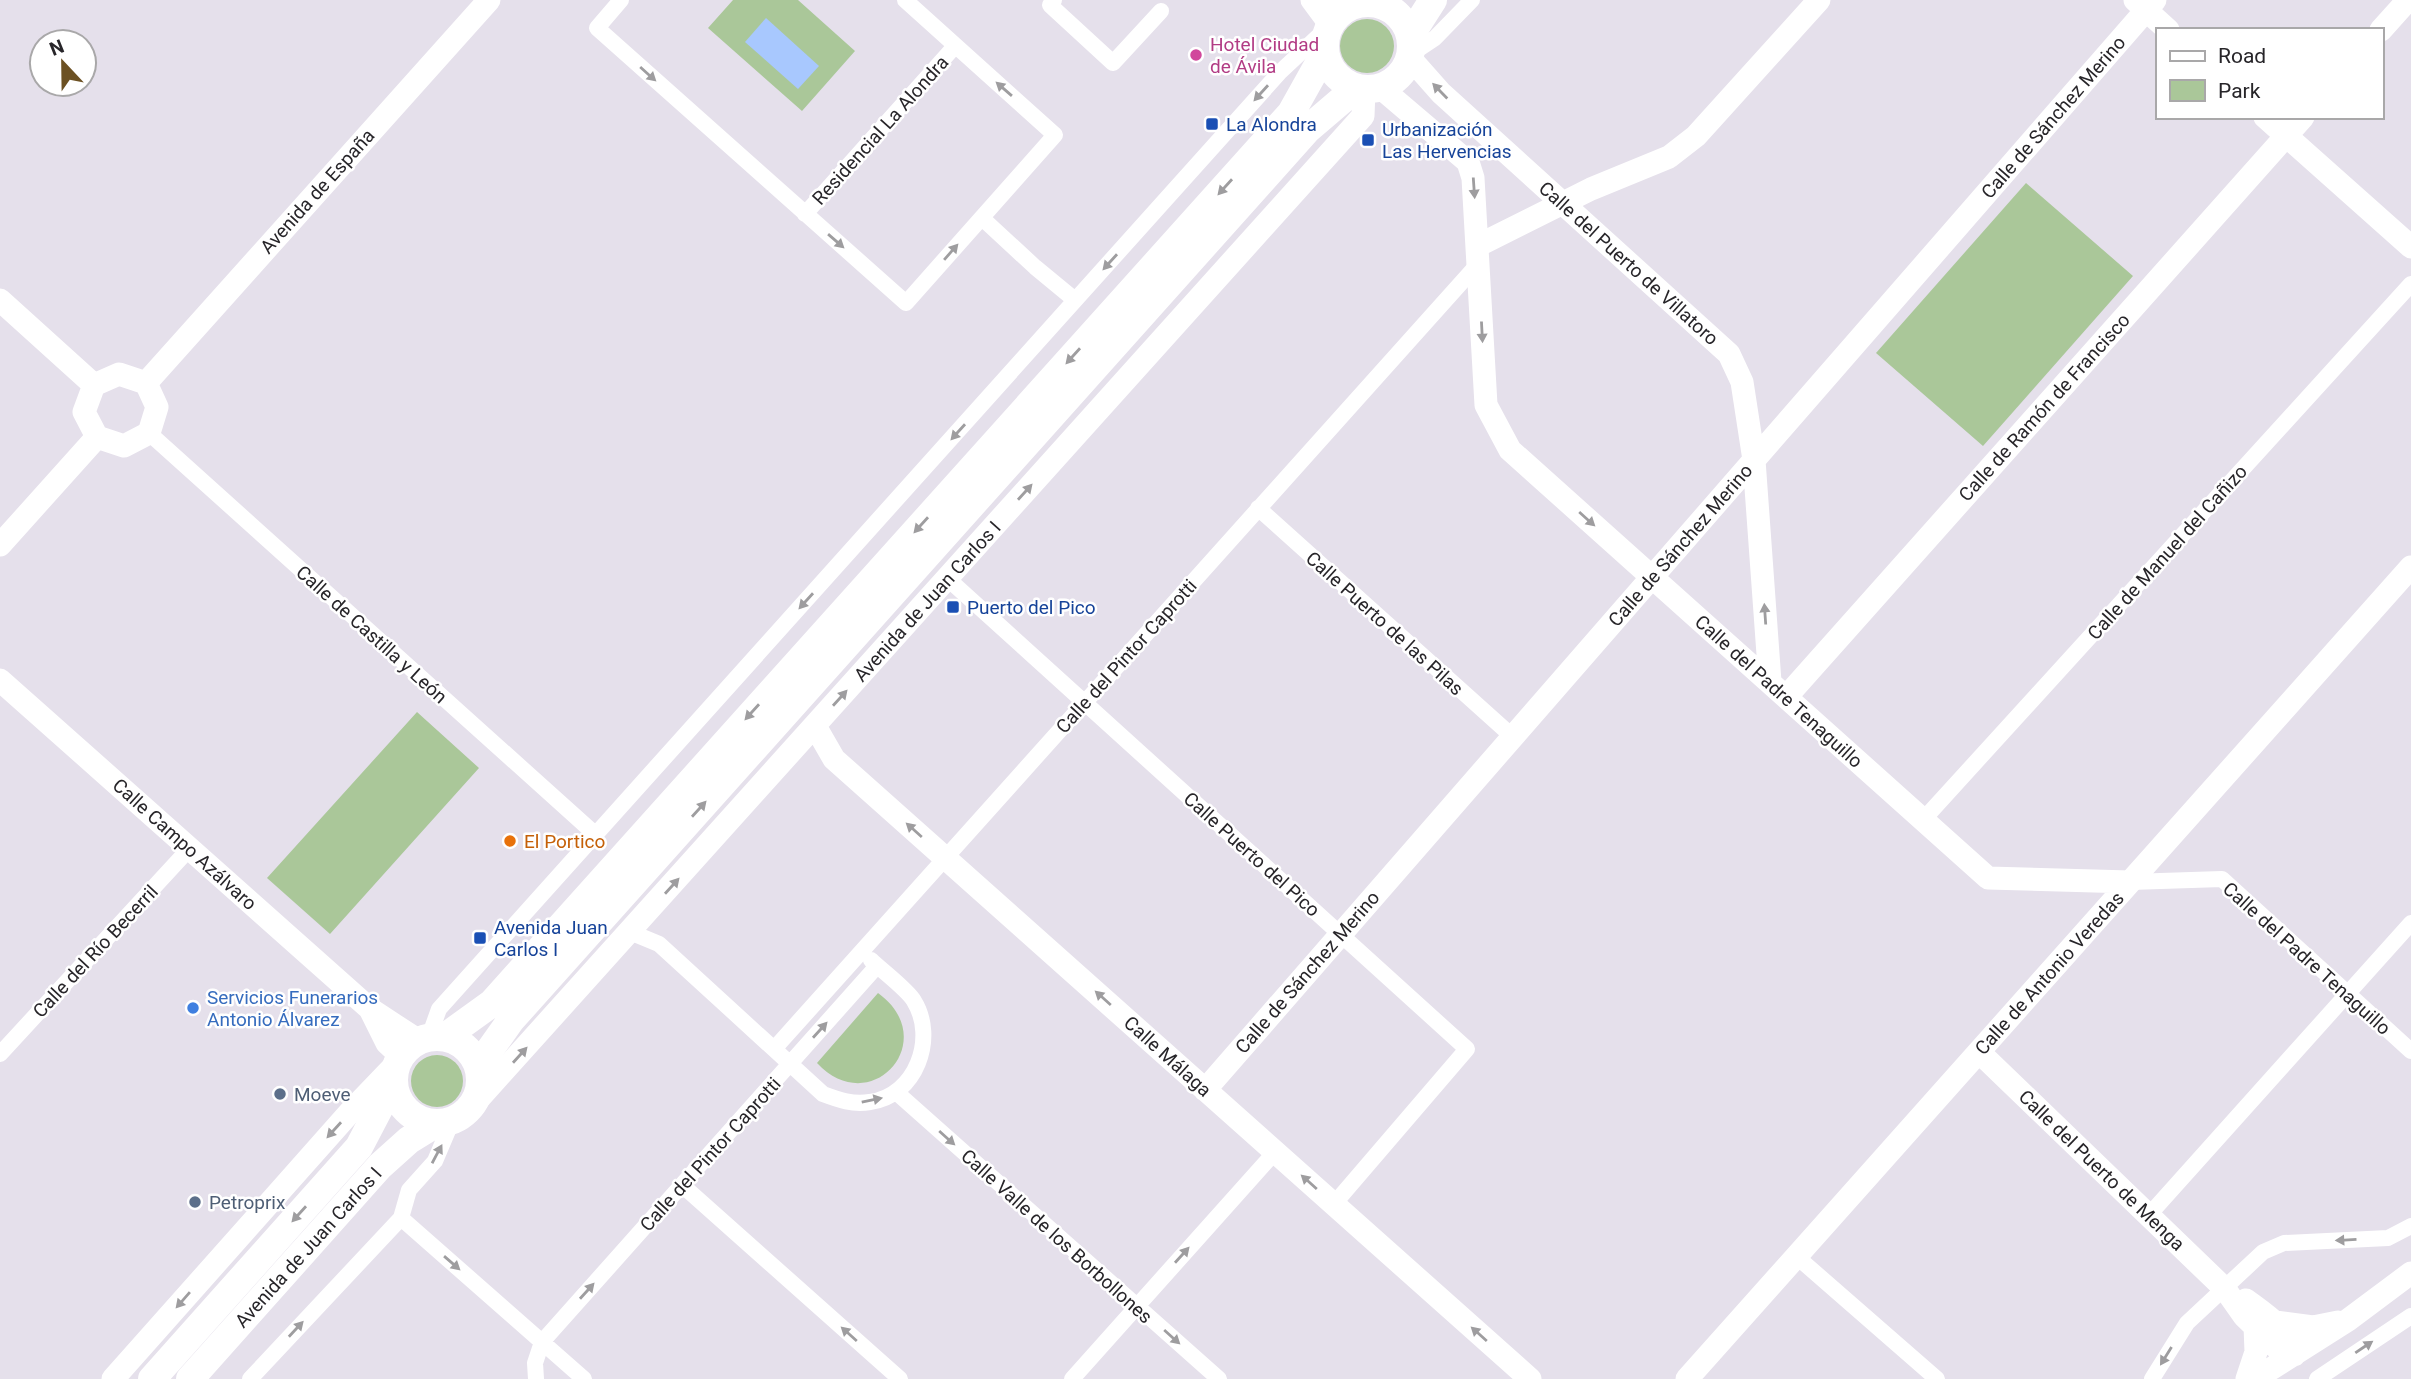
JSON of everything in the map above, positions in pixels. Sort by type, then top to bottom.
[{"type":"highway","points":[[1410,49],[1403,20],[1391,8],[1346,13],[1335,76],[1367,88],[1399,76],[1433,0]]},
{"type":"highway","name":"Avenida de Juan Carlos I","points":[[152,1379],[359,1147],[414,1052],[492,1003],[1291,113],[1346,13]]},
{"type":"highway","name":"Avenida de Juan Carlos I","points":[[479,1065],[511,1020],[1308,129],[1367,88]]},
{"type":"highway","points":[[466,1046],[479,1065],[481,1086],[453,1117],[414,1117],[399,1101],[414,1052],[466,1046]]},
{"type":"highway","name":"Avenida de Juan Carlos I","points":[[190,1379],[380,1166],[410,1140],[453,1117]]},
{"type":"street","name":"Avenida de España","points":[[146,383],[489,0]]},
{"type":"street","points":[[621,0],[597,28],[906,303],[1055,135],[905,0]]},
{"type":"street","points":[[1054,0],[1050,5],[1114,63],[1161,11]]},
{"type":"street","points":[[1312,0],[1346,13]]},
{"type":"street","points":[[1410,49],[1436,38],[1472,0]]},
{"type":"street","name":"Calle del Pintor Caprotti","points":[[774,1049],[1258,508],[1477,255],[1563,202],[1669,157],[1696,136],[1819,0]]},
{"type":"street","points":[[2383,28],[2408,0]]},
{"type":"street","points":[[2145,3],[2166,28]]},
{"type":"street","name":"Calle de Sánchez Merino","points":[[1205,1090],[1754,460],[2145,3]]},
{"type":"street","name":"Avenida de Juan Carlos I","points":[[113,1379],[351,1111],[414,1052],[439,1009],[1280,72],[1346,13]]},
{"type":"street","name":"Residencial La Alondra","points":[[805,214],[955,46]]},
{"type":"street","name":"Calle del Puerto de Villatoro","points":[[1410,49],[1441,93],[1729,354],[1742,382],[1754,460],[1778,690]]},
{"type":"street","name":"Avenida de Juan Carlos I","points":[[453,1117],[630,932],[1363,116],[1367,88]]},
{"type":"street","name":"Calle del Padre Tenaguillo","points":[[1367,88],[1468,162],[1473,178],[1486,405],[1510,450],[1988,878],[2130,882],[2222,879],[2411,1051]]},
{"type":"street","points":[[2267,119],[2411,247]]},
{"type":"street","name":"Calle de Ramón de Francisco","points":[[1778,690],[2301,119]]},
{"type":"street","points":[[982,218],[1075,300]]},
{"type":"street","name":"Calle de Manuel del Cañizo","points":[[1923,820],[2411,284]]},
{"type":"street","points":[[0,300],[94,385]]},
{"type":"street","points":[[119,374],[146,383],[157,407],[149,433],[124,446],[97,438],[84,412],[94,385],[119,374]]},
{"type":"street","name":"Calle de Castilla y León","points":[[149,433],[596,835]]},
{"type":"street","points":[[0,545],[97,438]]},
{"type":"street","name":"Calle Puerto de las Pilas","points":[[1258,508],[1513,737]]},
{"type":"street","name":"Calle de Antonio Veredas","points":[[1687,1379],[2411,567]]},
{"type":"street","name":"Calle Puerto del Pico","points":[[947,578],[1467,1049],[1334,1204]]},
{"type":"street","name":"Calle Campo Azálvaro","points":[[0,680],[370,1009],[414,1052]]},
{"type":"street","name":"Calle Málaga","points":[[815,726],[834,759],[1530,1379]]},
{"type":"street","name":"Calle del Río Becerril","points":[[0,1054],[190,848]]},
{"type":"street","points":[[647,913],[659,944]]},
{"type":"street","points":[[2149,1215],[2411,923]]},
{"type":"street","points":[[630,932],[659,944],[823,1094],[847,1103],[872,1102],[896,1092],[919,1066],[925,1032],[914,1000],[861,951]]},
{"type":"street","name":"Calle del Pintor Caprotti","points":[[542,1342],[877,966]]},
{"type":"street","name":"Calle del Puerto de Menga","points":[[1979,1052],[2225,1289],[2245,1298],[2265,1324],[2294,1346],[2294,1355]]},
{"type":"street","name":"Calle Valle de los Borbollones","points":[[896,1092],[1219,1379]]},
{"type":"street","points":[[250,1379],[401,1218],[409,1190],[435,1161],[453,1117]]},
{"type":"street","points":[[1072,1379],[1275,1152]]},
{"type":"street","points":[[682,1185],[900,1379]]},
{"type":"street","points":[[401,1218],[584,1379]]},
{"type":"street","points":[[2152,1379],[2187,1323],[2263,1252],[2284,1243],[2388,1238],[2411,1226]]},
{"type":"street","points":[[1797,1256],[1937,1379]]},
{"type":"street","points":[[2255,1379],[2348,1320],[2411,1273]]},
{"type":"street","points":[[2317,1379],[2411,1316]]},
{"type":"street","points":[[2247,1379],[2265,1324],[2313,1327],[2348,1320]]},
{"type":"street","points":[[536,1379],[535,1363],[542,1342]]},
{"type":"green space","points":[[733,0],[798,0],[855,51],[802,111],[708,28]]},
{"type":"green space","points":[[1372,19],[1382,23],[1390,31],[1394,46],[1390,61],[1382,69],[1362,73],[1352,69],[1344,61],[1340,41],[1344,31],[1352,23]]},
{"type":"green space","points":[[2026,183],[2133,276],[1983,446],[1876,353]]},
{"type":"green space","points":[[417,712],[479,768],[330,934],[267,878]]},
{"type":"green space","points":[[878,993],[896,1012],[903,1032],[902,1051],[892,1067],[877,1079],[858,1083],[838,1079],[817,1063]]},
{"type":"green space","points":[[437,1055],[447,1057],[455,1063],[461,1071],[461,1091],[455,1099],[447,1105],[437,1107],[427,1105],[419,1099],[413,1091],[411,1081],[413,1071],[419,1063],[427,1057]]},
{"type":"water","points":[[766,18],[819,66],[798,89],[745,42]]},
{"type":"place","name":"Hotel Ciudad de Ávila","points":[[1196,55]]},
{"type":"place","name":"La Alondra","points":[[1212,124]]},
{"type":"place","name":"Urbanización Las Hervencias","points":[[1368,140]]},
{"type":"place","name":"Puerto del Pico","points":[[953,607]]},
{"type":"place","name":"El Portico","points":[[510,841]]},
{"type":"place","name":"Avenida Juan Carlos I","points":[[480,938]]},
{"type":"place","name":"Servicios Funerarios Antonio Álvarez","points":[[193,1008]]},
{"type":"place","name":"Moeve","points":[[280,1094]]},
{"type":"place","name":"Petroprix","points":[[195,1202]]}]
